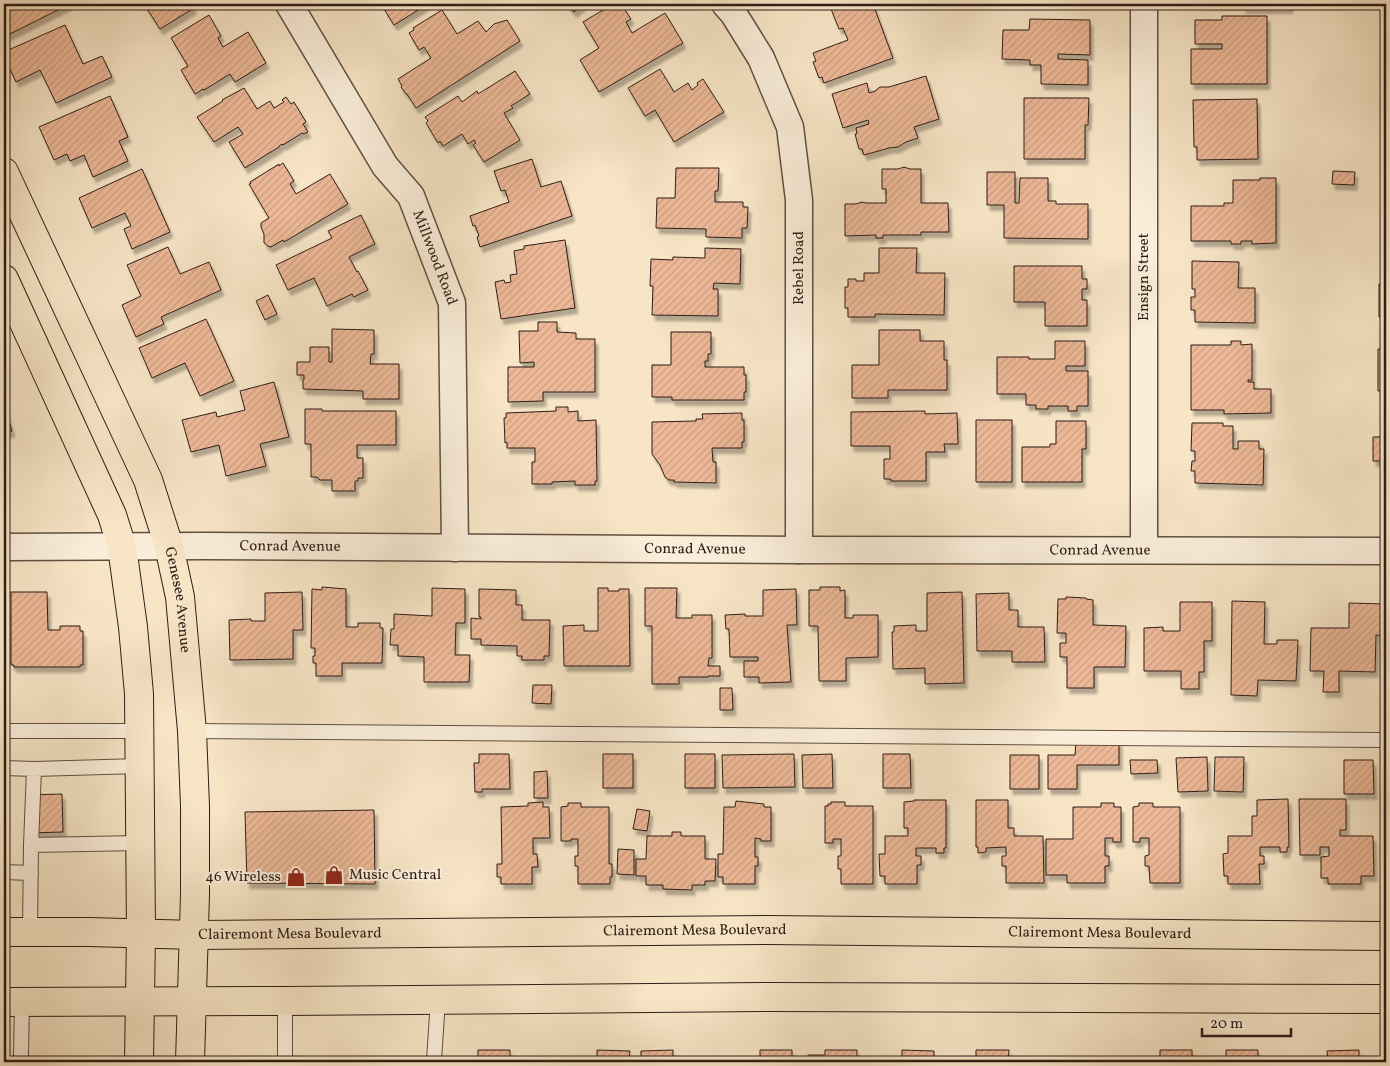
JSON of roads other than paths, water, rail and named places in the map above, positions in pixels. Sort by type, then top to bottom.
[{"type":"main road","name":"Genesee Avenue","points":[[4,172],[148,480],[169,546],[180,596],[192,731],[195,816],[195,935],[190,1062]]},
{"type":"main road","points":[[4,279],[112,515],[122,546],[135,646],[141,731],[142,933],[139,1062]]},
{"type":"main road","name":"Clairemont Mesa Boulevard","points":[[17,932],[195,935],[777,930],[1386,936]]},
{"type":"main road","points":[[13,1002],[767,997],[1386,999]]},
{"type":"street","name":"Millwood Road","points":[[289,4],[385,166],[411,196],[452,303],[455,548]]},
{"type":"street","name":"Rebel Road","points":[[725,4],[733,13],[761,58],[790,127],[799,200],[799,550]]},
{"type":"street","name":"Ensign Street","points":[[1144,4],[1144,550]]},
{"type":"street","name":"Conrad Avenue","points":[[4,547],[1386,551]]},
{"type":"lane","points":[[4,731],[141,731]]},
{"type":"lane","points":[[192,731],[1386,740]]},
{"type":"lane","points":[[4,768],[140,766]]},
{"type":"lane","points":[[17,932],[30,873],[34,769]]},
{"type":"lane","points":[[31,845],[141,843]]},
{"type":"lane","points":[[4,872],[30,873]]},
{"type":"lane","points":[[431,1062],[434,1060],[438,1000]]},
{"type":"lane","points":[[285,1001],[285,1062]]},
{"type":"lane","points":[[13,1002],[21,1055]]},
{"type":"place","name":"Music Central","points":[[334,875]]},
{"type":"place","name":"46 Wireless","points":[[296,877]]}]
